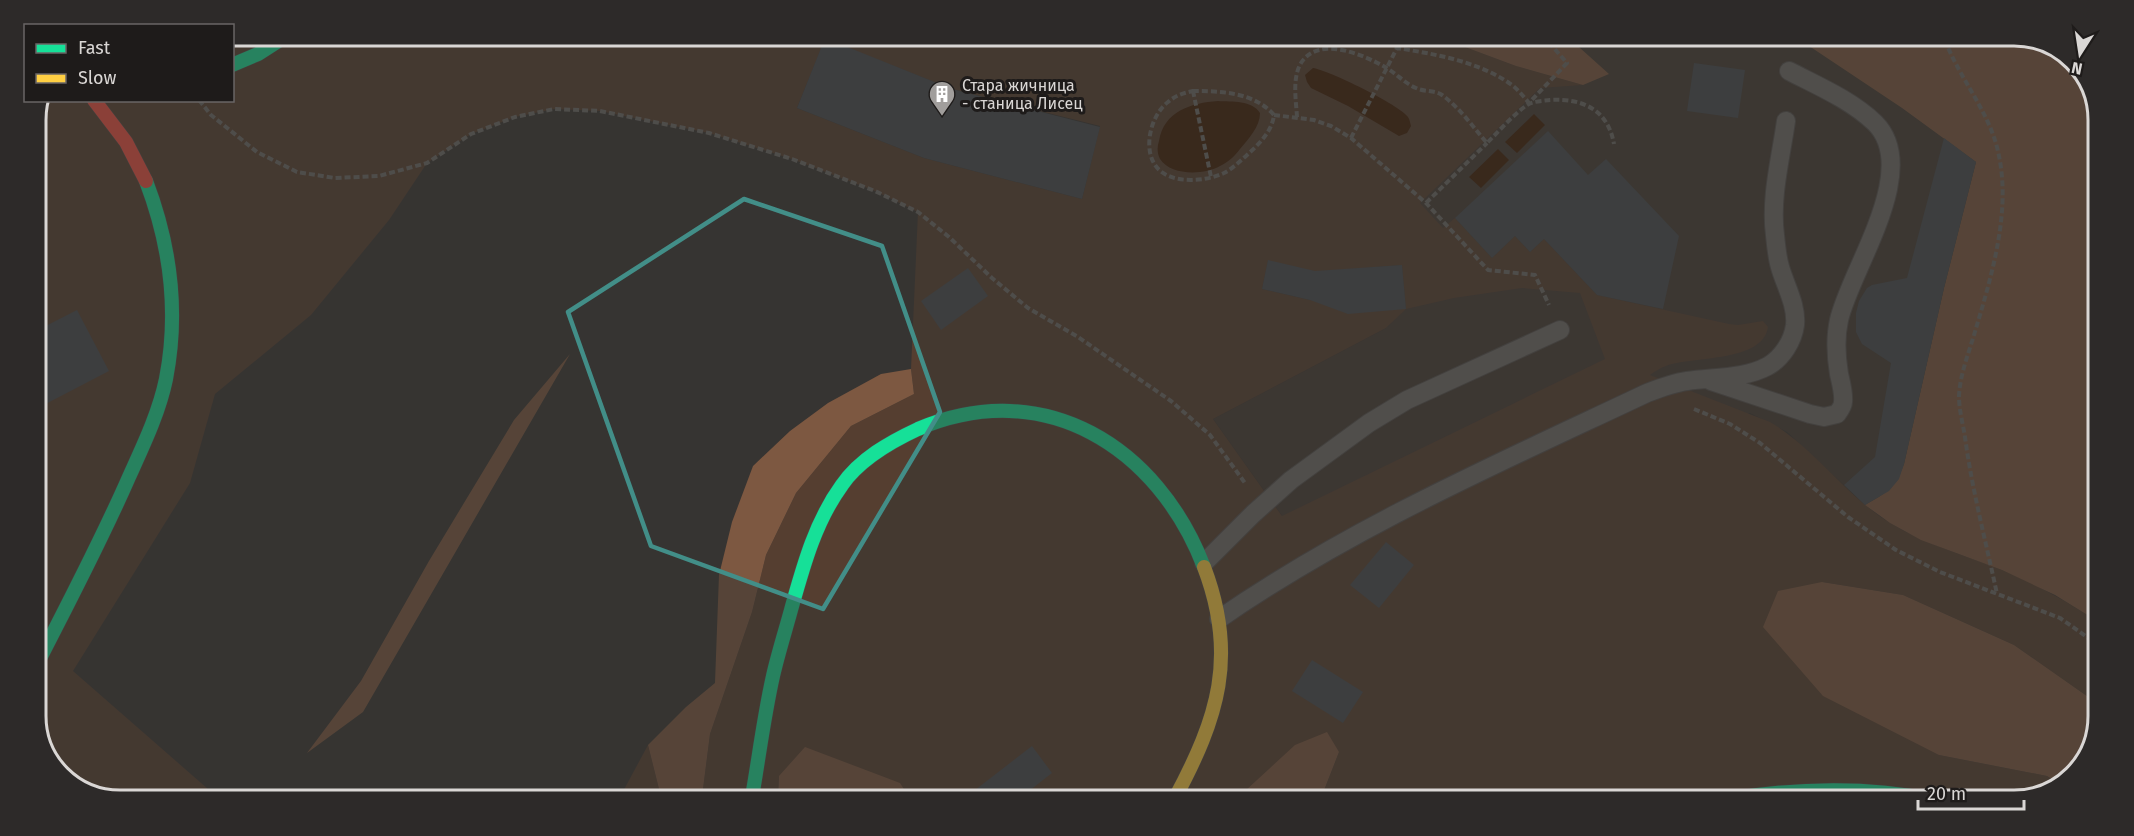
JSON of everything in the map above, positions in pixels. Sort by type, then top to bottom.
[{"type":"main road","points":[[234,64],[270,46]]},
{"type":"main road","points":[[47,644],[102,535],[140,452],[166,379],[172,339],[172,304],[168,267],[160,227],[146,183],[129,146],[96,102]]},
{"type":"main road","points":[[753,790],[773,675],[806,553],[823,515],[844,482],[870,457],[900,438],[959,415],[1011,410],[1041,414],[1066,421],[1087,430],[1111,445],[1152,481],[1185,524],[1204,563],[1219,619],[1222,664],[1215,708],[1208,730],[1179,790]]},
{"type":"lane","points":[[1707,379],[1780,405],[1824,417],[1837,414],[1843,402],[1836,347],[1839,320],[1847,293],[1878,227],[1883,210],[1889,175],[1888,145],[1877,125],[1858,109],[1789,71]]},
{"type":"lane","points":[[1219,619],[1274,582],[1368,528],[1647,393],[1678,383],[1737,376],[1769,365],[1780,356],[1787,347],[1795,325],[1774,232],[1774,208],[1786,121]]},
{"type":"lane","points":[[1204,563],[1291,480],[1334,447],[1407,400],[1560,330]]},
{"type":"path","points":[[1426,203],[1567,63],[1552,46]]},
{"type":"path","points":[[1947,46],[1953,61],[1990,125],[1999,154],[2004,190],[1993,262],[1984,303],[1963,370],[1959,397],[1969,468],[1997,594]]},
{"type":"path","points":[[1351,138],[1397,48],[1446,58],[1485,70],[1511,83],[1529,103]]},
{"type":"path","points":[[1297,117],[1296,76],[1300,64],[1309,54],[1320,50],[1348,52],[1363,56],[1388,68],[1415,88],[1439,93],[1453,104],[1487,142]]},
{"type":"path","points":[[1274,115],[1273,123],[1256,146],[1234,166],[1211,177],[1188,180],[1169,176],[1155,166],[1150,155],[1149,142],[1152,128],[1162,106],[1179,94],[1193,91],[1238,94],[1269,109],[1274,115],[1297,117],[1331,126],[1351,138],[1426,203],[1488,270],[1535,275],[1560,330]]},
{"type":"path","points":[[1193,91],[1211,177]]},
{"type":"path","points":[[1529,103],[1563,99],[1579,102],[1592,108],[1605,118],[1612,130],[1614,144]]},
{"type":"path","points":[[201,102],[211,115],[256,152],[297,172],[335,178],[379,176],[426,164],[471,134],[515,117],[554,109],[600,111],[710,133],[792,159],[918,212],[1029,308],[1078,337],[1171,401],[1210,435],[1262,506]]},
{"type":"path","points":[[1647,393],[1709,414],[1730,424],[1760,443],[1848,517],[1896,550],[1940,572],[2060,618],[2088,638]]},
{"type":"highlighted area","points":[[744,199],[882,246],[940,412],[823,609],[651,546],[568,312]]},
{"type":"shaded area","points":[[234,46],[822,46],[797,108],[924,158],[1082,199],[1100,126],[952,89],[843,46],[1462,46],[1516,66],[1583,85],[1540,88],[1420,203],[1443,228],[1455,218],[1492,258],[1515,236],[1530,252],[1544,239],[1597,295],[1729,324],[1763,321],[1768,327],[1763,339],[1753,347],[1740,353],[1677,363],[1659,369],[1650,375],[1770,422],[1802,446],[1875,513],[1892,524],[1932,544],[2026,580],[2088,615],[2088,697],[2014,645],[1903,595],[1822,582],[1939,755],[2047,776],[2051,779],[2042,784],[2023,789],[1324,790],[1339,752],[1247,790],[904,790],[899,783],[779,776],[778,790],[703,790],[710,734],[752,612],[766,555],[796,493],[851,426],[914,394],[911,369],[918,212],[875,191],[792,159],[709,133],[600,111],[554,109],[515,117],[471,134],[427,163],[389,220],[311,315],[215,394],[190,483],[73,671],[209,790],[121,790],[97,786],[68,768],[56,752],[48,730],[46,121],[49,102],[234,102]],"holes":[[[1268,261],[1316,272],[1402,265],[1406,309],[1310,300],[1262,289]],[[1522,288],[1580,293],[1605,359],[1282,516],[1213,419],[1386,328],[1406,309],[1454,298]]]},
{"type":"shaded area","points":[[1177,46],[1809,46],[1902,108],[1976,162],[1944,288],[1904,464],[1899,479],[1889,491],[1865,505],[1787,432],[1750,413],[1300,541],[1213,419],[1386,328],[1405,309],[1348,314],[1310,300],[1262,289]]},
{"type":"shaded area","points":[[1462,46],[1578,46],[1609,74],[1583,85],[1516,66]]},
{"type":"shaded area","points":[[1809,46],[2013,46],[2028,48],[2050,56],[2050,84],[2078,84],[2082,92],[2087,116],[2088,615],[2055,595],[2002,570],[1921,540],[1890,523],[1865,505],[1889,489],[1904,464],[1944,288],[1976,162],[1902,108]]},
{"type":"shaded area","points":[[1313,68],[1363,89],[1392,105],[1408,117],[1411,126],[1407,133],[1399,136],[1348,106],[1311,88],[1305,75]]},
{"type":"shaded area","points":[[1218,101],[1247,104],[1260,113],[1256,128],[1238,152],[1223,164],[1205,171],[1180,171],[1165,165],[1160,159],[1158,148],[1167,122],[1180,110]]},
{"type":"shaded area","points":[[1534,114],[1545,125],[1517,153],[1505,142]]},
{"type":"shaded area","points":[[1498,149],[1509,160],[1481,188],[1469,177]]},
{"type":"shaded area","points":[[570,354],[363,712],[307,753],[361,681],[429,561],[514,420]]},
{"type":"shaded area","points":[[911,369],[914,394],[851,426],[796,493],[766,555],[752,612],[710,734],[703,790],[659,790],[648,745],[686,707],[715,683],[719,575],[732,522],[753,466],[790,431],[828,403],[881,374]]},
{"type":"shaded area","points":[[1822,582],[1903,595],[2014,645],[2088,697],[2086,730],[2078,752],[2062,771],[2051,779],[1939,755],[1823,696],[1763,627],[1778,591]]},
{"type":"shaded area","points":[[1327,732],[1339,752],[1324,790],[1246,790],[1295,745]]},
{"type":"shaded area","points":[[648,745],[659,790],[624,790]]},
{"type":"shaded area","points":[[805,747],[900,783],[904,790],[778,790],[779,776]]},
{"type":"building","name":"Стара жичница - станица Лисец","points":[[822,46],[845,46],[952,89],[1100,127],[1082,199],[924,158],[797,108]]},
{"type":"building","points":[[1694,63],[1745,70],[1738,118],[1687,111]]},
{"type":"building","points":[[1548,131],[1588,175],[1606,159],[1679,236],[1663,309],[1597,295],[1544,239],[1530,252],[1515,236],[1492,258],[1455,218]]},
{"type":"building","points":[[1944,138],[1976,162],[1944,288],[1904,464],[1899,479],[1889,491],[1865,505],[1844,485],[1875,457],[1891,363],[1862,344],[1856,332],[1856,313],[1859,301],[1867,288],[1907,278]]},
{"type":"building","points":[[1268,260],[1315,271],[1402,265],[1406,309],[1348,314],[1310,300],[1262,289]]},
{"type":"building","points":[[968,268],[988,296],[941,330],[921,301]]},
{"type":"building","points":[[77,310],[109,371],[46,404],[46,326]]},
{"type":"building","points":[[1386,542],[1414,565],[1379,608],[1350,585]]},
{"type":"building","points":[[1312,660],[1363,692],[1343,723],[1292,691]]},
{"type":"building","points":[[1032,746],[1052,773],[1030,790],[975,790]]},
{"type":"traffic: fast","points":[[234,64],[270,46]]},
{"type":"traffic: fast","points":[[47,645],[118,501],[150,429],[166,379],[172,329],[170,278],[161,229],[146,181]]},
{"type":"traffic: fast","points":[[753,790],[775,668],[800,578],[817,529],[833,499],[849,476],[876,452],[907,434],[965,415],[1009,411],[1052,417],[1091,433],[1127,456],[1158,487],[1184,524],[1204,567]]},
{"type":"traffic: slow","points":[[1179,790],[1202,741],[1218,686],[1221,658],[1220,629],[1204,567]]},
{"type":"traffic: jam","points":[[96,102],[126,142],[146,181]]},
{"type":"place","name":"Стара жичница - станица Лисец","points":[[942,117]]}]
